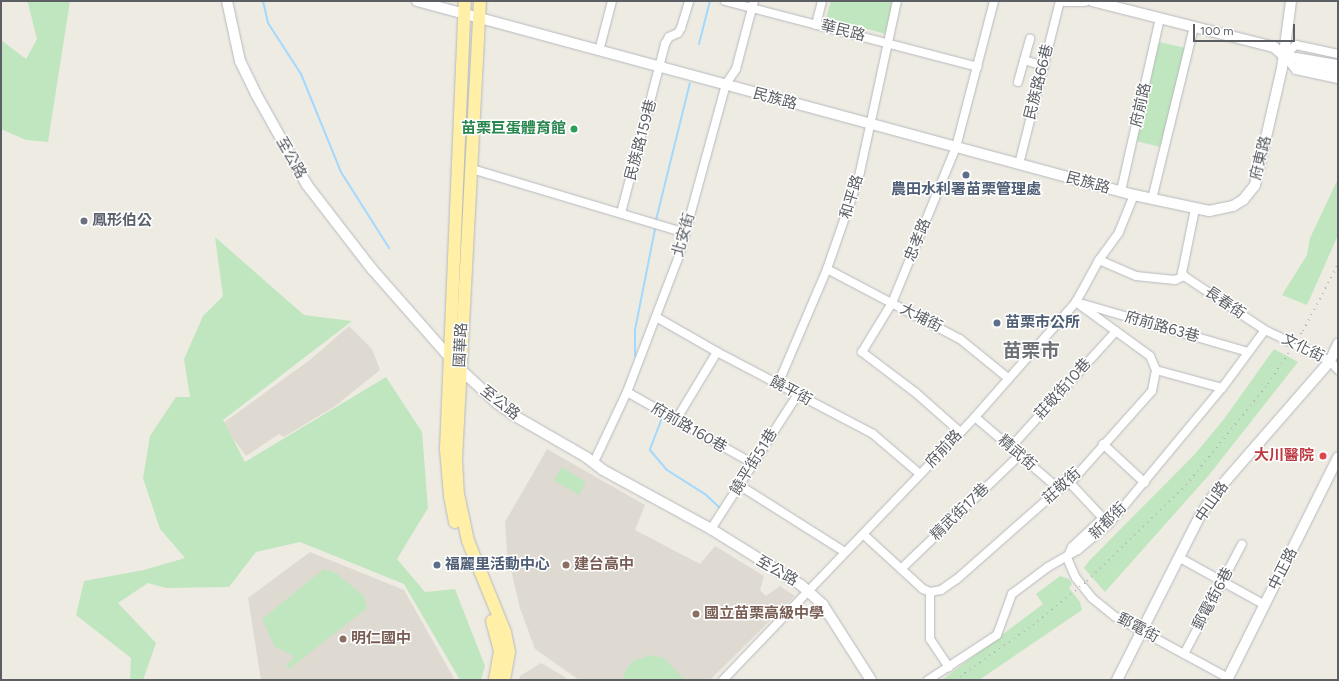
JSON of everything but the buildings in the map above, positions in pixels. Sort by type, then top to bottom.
[{"type":"main road","name":"國華路","points":[[465,1],[446,449],[450,496],[464,542],[497,635],[500,651],[495,680]]},
{"type":"main road","name":"國華路","points":[[480,1],[456,459],[458,494],[464,542],[505,632],[509,652],[504,680]]},
{"type":"street","name":"至公路","points":[[227,1],[240,60],[256,94],[307,185],[372,269],[450,354],[460,369],[498,404],[594,462],[603,470],[711,530],[808,590],[823,605],[871,680]]},
{"type":"street","name":"民族路","points":[[417,1],[454,9],[479,19],[539,33],[661,68],[726,84],[1134,195]]},
{"type":"street","points":[[599,51],[612,1]]},
{"type":"street","name":"民族路159巷","points":[[621,213],[661,68],[665,44],[669,37],[678,33],[681,28],[689,1]]},
{"type":"street","name":"華民路","points":[[725,1],[753,5],[816,25],[978,67]]},
{"type":"street","points":[[816,25],[822,1]]},
{"type":"street","name":"和平路","points":[[778,384],[827,269],[860,172],[869,124],[897,1]]},
{"type":"street","name":"忠孝路","points":[[959,431],[916,393],[862,352],[892,303],[956,147],[994,1]]},
{"type":"street","name":"民族路66巷","points":[[1019,164],[1060,1]]},
{"type":"street","points":[[1064,1],[1085,1]]},
{"type":"street","points":[[1092,1],[1274,47],[1296,70],[1338,79]]},
{"type":"street","name":"府東路","points":[[1134,195],[1196,209],[1226,208],[1243,200],[1252,191],[1260,171],[1284,56],[1292,1]]},
{"type":"street","name":"北安街","points":[[594,462],[627,392],[656,317],[685,233],[726,84],[736,69],[753,5]]},
{"type":"street","name":"府前路","points":[[1121,192],[1160,18]]},
{"type":"street","points":[[1152,200],[1194,27]]},
{"type":"street","points":[[1018,82],[1030,39]]},
{"type":"street","points":[[1284,56],[1296,45],[1338,54]]},
{"type":"street","points":[[1284,56],[1296,54],[1338,61]]},
{"type":"street","points":[[1284,56],[1338,65]]},
{"type":"street","points":[[1284,56],[1303,64],[1338,71]]},
{"type":"street","points":[[1024,60],[1044,66]]},
{"type":"street","points":[[472,169],[685,233]]},
{"type":"street","name":"府前路","points":[[723,680],[920,474],[959,431],[975,417],[1076,302],[1100,260],[1119,232],[1134,195]]},
{"type":"street","points":[[1100,260],[1136,276],[1175,280],[1184,276],[1182,273],[1196,209]]},
{"type":"street","name":"大埔街","points":[[827,269],[960,338],[1008,378]]},
{"type":"street","name":"長春街","points":[[1184,276],[1265,330]]},
{"type":"street","points":[[1076,302],[1150,356],[1156,370],[1222,388]]},
{"type":"street","name":"府前路63巷","points":[[1076,302],[1248,352]]},
{"type":"street","name":"饒平街","points":[[656,317],[717,352],[873,434],[920,474]]},
{"type":"street","name":"新都街","points":[[928,680],[997,635],[1012,594],[1048,567],[1066,558],[1109,524],[1145,483],[1222,388],[1265,330]]},
{"type":"street","name":"文化街","points":[[1265,330],[1330,361],[1338,370]]},
{"type":"street","name":"莊敬街10巷","points":[[1011,447],[1116,331]]},
{"type":"street","name":"中山路","points":[[1117,680],[1201,514],[1215,493],[1330,361],[1338,344]]},
{"type":"street","points":[[676,420],[717,352]]},
{"type":"street","name":"莊敬街","points":[[930,592],[941,590],[957,579],[1059,489],[1070,483],[1103,444],[1152,391],[1156,370]]},
{"type":"street","name":"府前路160巷","points":[[627,392],[752,463]]},
{"type":"street","name":"饒平街51巷","points":[[711,530],[752,463],[798,394]]},
{"type":"street","name":"精武街","points":[[975,417],[1059,489]]},
{"type":"street","points":[[1103,444],[1145,483]]},
{"type":"street","name":"精武街17巷","points":[[900,569],[1019,456]]},
{"type":"street","name":"中正路","points":[[1228,679],[1338,457]]},
{"type":"street","points":[[1066,558],[1072,547],[1103,518],[1070,483]]},
{"type":"street","points":[[739,485],[845,552]]},
{"type":"street","points":[[863,534],[923,589],[930,592],[930,639],[949,667]]},
{"type":"street","name":"郵電街6巷","points":[[1184,654],[1224,582],[1242,544]]},
{"type":"street","name":"郵電街","points":[[1066,558],[1076,578],[1101,607],[1228,679]]},
{"type":"street","points":[[1180,558],[1265,605]]},
{"type":"shaded area","points":[[349,326],[372,349],[380,370],[335,406],[284,437],[279,434],[246,456],[222,424],[311,359]]},
{"type":"shaded area","points":[[547,449],[645,505],[635,530],[700,564],[715,546],[764,576],[760,590],[766,596],[780,586],[795,596],[710,680],[579,680],[535,649],[520,608],[507,553],[505,522]]},
{"type":"shaded area","name":"明仁國中","points":[[310,552],[404,590],[455,680],[261,680],[248,598]]},
{"type":"shaded area","points":[[541,663],[565,677],[567,680],[519,680],[520,676]]},
{"type":"green space","points":[[25,1],[70,1],[48,142],[26,140],[1,129],[1,40],[26,59],[37,39],[28,3]]},
{"type":"green space","points":[[831,1],[894,1],[886,34],[826,18]]},
{"type":"green space","points":[[1159,42],[1186,48],[1160,147],[1136,141]]},
{"type":"green space","points":[[1338,179],[1338,235],[1307,305],[1282,295],[1307,255],[1310,238]]},
{"type":"green space","points":[[215,237],[304,315],[352,321],[223,420],[245,462],[386,377],[422,432],[428,508],[397,559],[425,592],[455,589],[485,666],[481,680],[460,680],[404,584],[300,542],[256,552],[229,587],[166,588],[148,583],[118,603],[156,643],[143,680],[130,680],[131,658],[76,615],[84,581],[144,570],[185,558],[160,529],[143,478],[150,436],[176,397],[190,397],[184,359],[203,316],[223,296]]},
{"type":"green space","points":[[1274,349],[1298,362],[1209,475],[1105,592],[1084,568],[1089,561],[1195,454],[1224,419]]},
{"type":"green space","points":[[562,467],[586,482],[579,495],[554,480]]},
{"type":"green space","points":[[324,569],[336,573],[364,596],[367,608],[289,669],[286,666],[294,656],[275,647],[262,619]]},
{"type":"green space","points":[[1060,576],[1069,579],[1072,584],[1069,588],[1080,602],[1082,610],[979,680],[942,680],[1043,604],[1036,594]]},
{"type":"green space","points":[[651,655],[664,658],[685,680],[623,680],[626,669],[633,661]]},
{"type":"waterway","points":[[263,1],[268,23],[301,74],[341,172],[389,248]]},
{"type":"waterway","points":[[699,44],[710,1]]},
{"type":"waterway","points":[[656,220],[690,83]]},
{"type":"waterway","points":[[635,356],[635,330],[655,229]]},
{"type":"waterway","points":[[662,418],[650,450],[667,470],[705,494],[721,509]]},
{"type":"railway","points":[[955,680],[1033,625],[1087,581],[1186,485],[1268,384],[1303,331],[1338,264]]},
{"type":"place","name":"苗栗巨蛋體育館","points":[[574,129]]},
{"type":"place","name":"農田水利署苗栗管理處","points":[[966,175]]},
{"type":"place","name":"鳳形伯公","points":[[84,221]]},
{"type":"place","name":"苗栗市公所","points":[[997,323]]},
{"type":"place","name":"大川醫院","points":[[1323,456]]},
{"type":"place","name":"福麗里活動中心","points":[[437,565]]},
{"type":"place","name":"建台高中","points":[[566,565]]},
{"type":"place","name":"國立苗栗高級中學","points":[[696,614]]},
{"type":"place","name":"明仁國中","points":[[343,639]]},
{"type":"district","name":"苗栗市","points":[[1031,351]]}]
